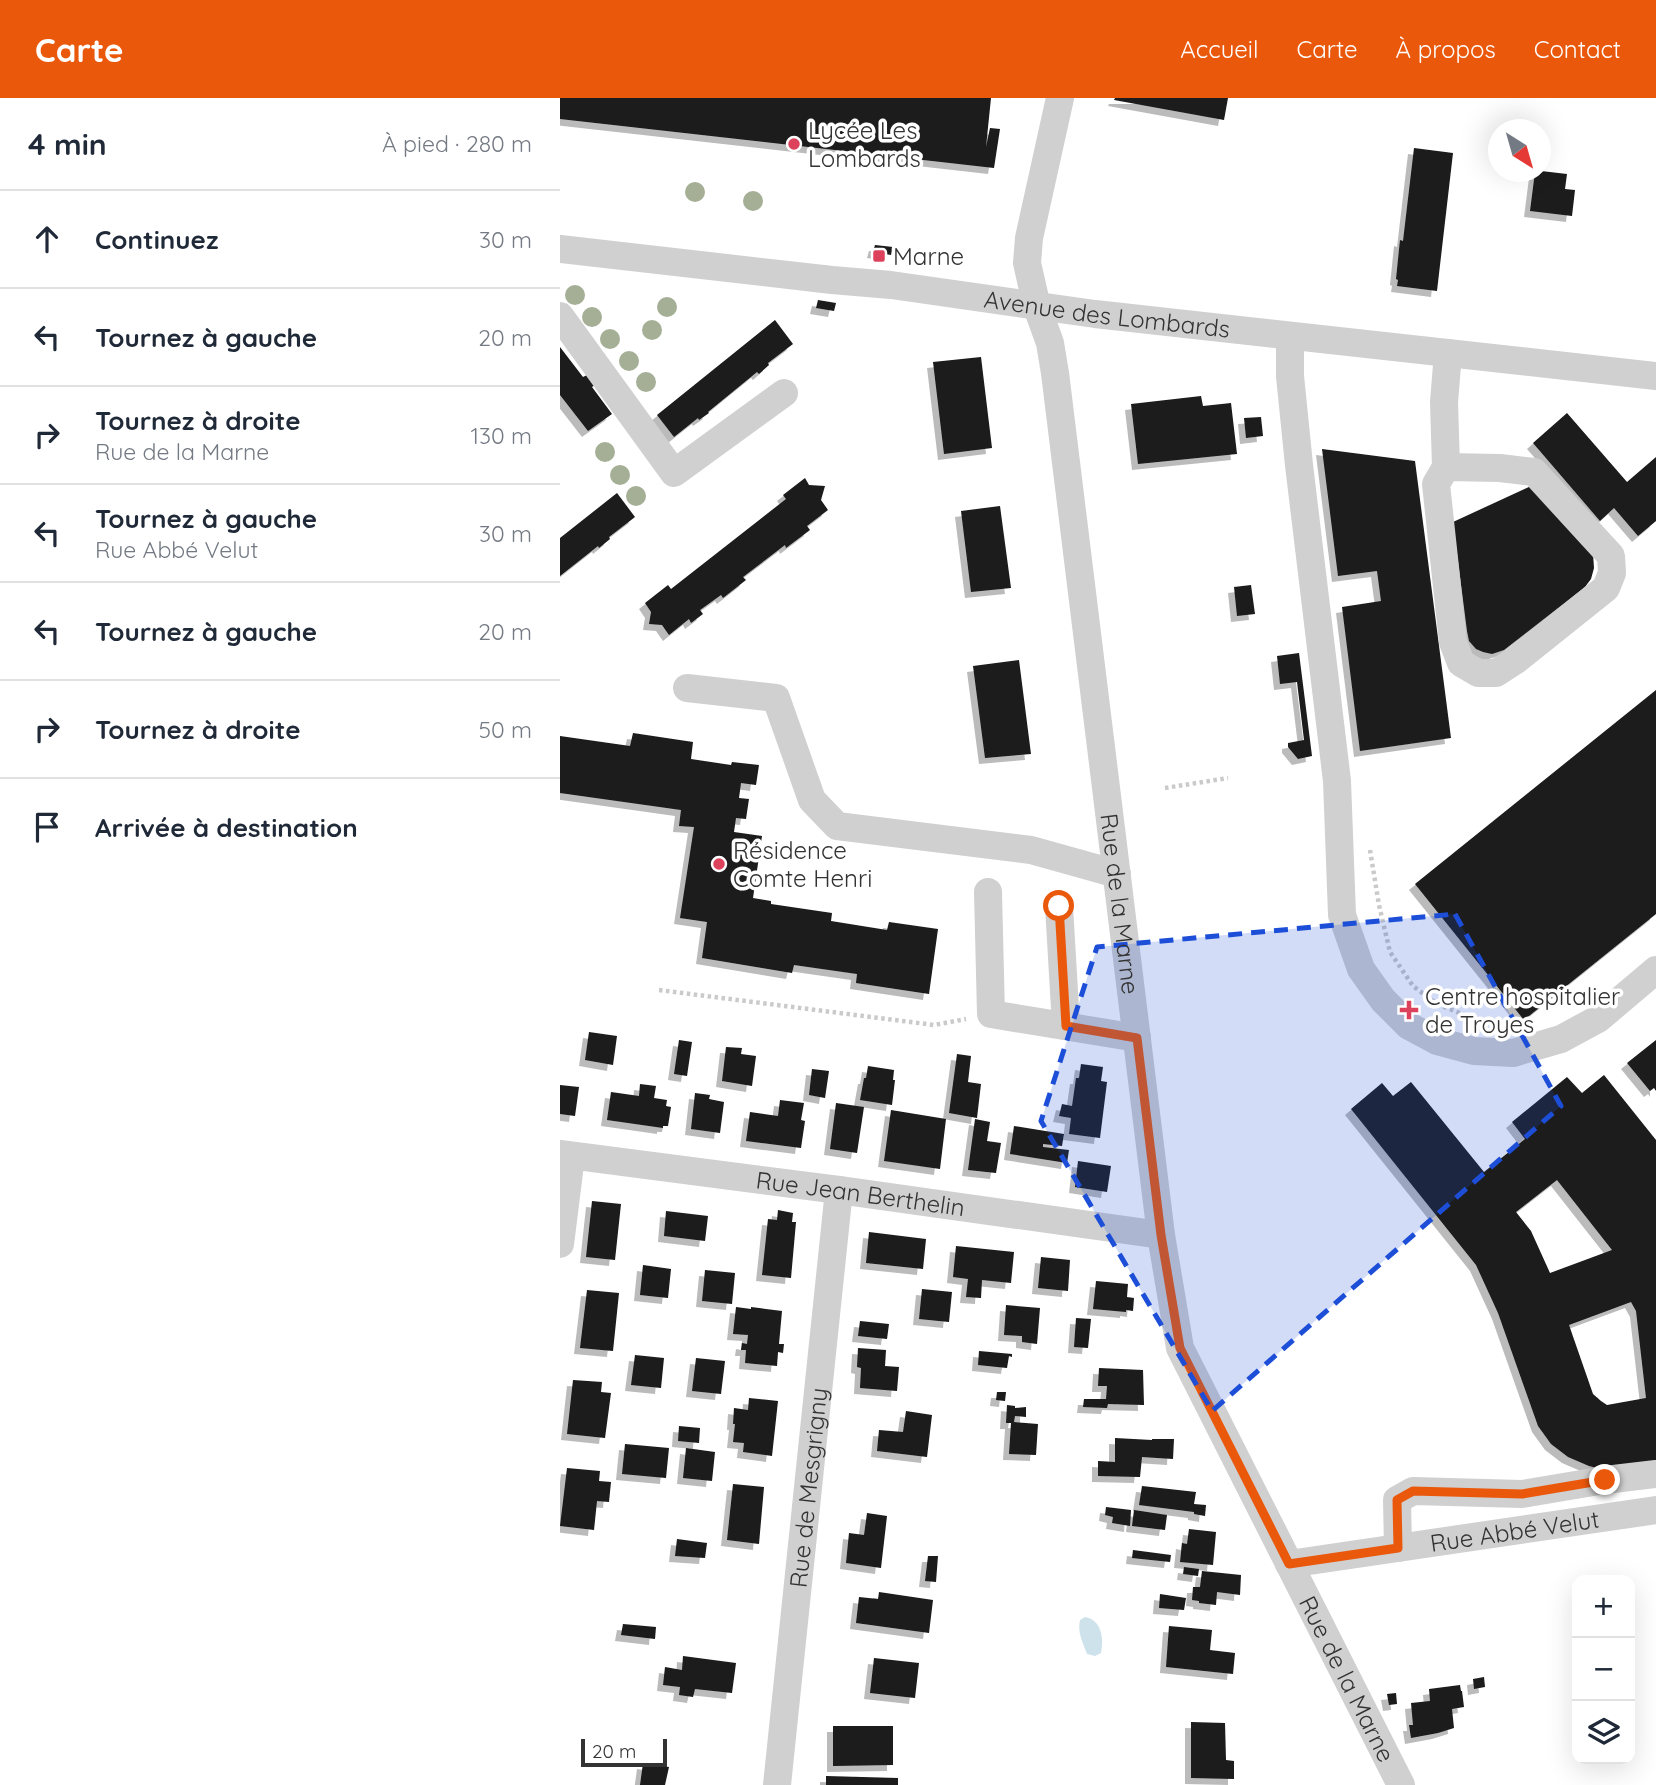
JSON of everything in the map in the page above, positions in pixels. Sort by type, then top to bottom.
[{"type":"street","name":"Rue de la Marne","points":[[1060,98],[1029,238],[1027,263],[1037,307],[1050,343],[1055,373],[1161,1235],[1180,1348],[1402,1785]]},
{"type":"street","name":"Avenue des Lombards","points":[[560,249],[891,285],[1037,307],[1656,376]]},
{"type":"street","points":[[560,316],[674,473],[784,393]]},
{"type":"street","points":[[1290,336],[1290,376],[1299,466],[1337,781],[1342,915],[1362,969],[1383,1000],[1409,1026],[1437,1041],[1474,1051],[1513,1053],[1562,1039],[1598,1019],[1656,970]]},
{"type":"street","points":[[1447,467],[1534,472],[1611,555],[1612,573],[1606,588],[1496,673],[1478,673],[1461,663],[1453,642],[1436,484],[1447,467],[1444,402],[1448,353]]},
{"type":"street","points":[[687,688],[776,698],[813,800],[836,826],[1031,850],[1117,874]]},
{"type":"street","points":[[988,892],[991,1014],[1137,1038]]},
{"type":"street","points":[[1059,906],[1066,1026]]},
{"type":"street","points":[[560,1244],[565,1155]]},
{"type":"street","name":"Rue Jean Berthelin","points":[[565,1155],[1161,1235]]},
{"type":"street","name":"Rue de Mesgrigny","points":[[777,1785],[839,1190]]},
{"type":"street","points":[[1398,1548],[1397,1500],[1413,1491],[1522,1494],[1656,1474]]},
{"type":"street","name":"Rue Abbé Velut","points":[[1289,1564],[1656,1510]]},
{"type":"path","points":[[1165,788],[1228,778]]},
{"type":"path","points":[[1368,841],[1390,952],[1413,986],[1437,1004],[1488,1022]]},
{"type":"path","points":[[659,990],[934,1025],[991,1014]]},
{"type":"highlighted area","points":[[1455,914],[1561,1106],[1212,1411],[1041,1121],[1097,947]]},
{"type":"water","points":[[1085,1617],[1095,1622],[1100,1631],[1101,1653],[1095,1656],[1087,1654],[1081,1637],[1080,1620]]},
{"type":"building","points":[[560,98],[991,98],[986,147],[990,128],[1000,129],[994,168],[560,119]]},
{"type":"building","points":[[1228,98],[1224,120],[1114,100]]},
{"type":"building","points":[[1414,148],[1453,153],[1437,291],[1397,286],[1400,240],[1403,241]]},
{"type":"building","points":[[1551,172],[1567,174],[1565,189],[1575,190],[1572,216],[1530,211],[1534,182],[1551,182]]},
{"type":"building","points":[[875,245],[893,247],[891,255],[873,252]]},
{"type":"building","points":[[818,300],[836,303],[834,311],[816,308]]},
{"type":"building","points":[[775,320],[793,344],[768,363],[759,374],[757,372],[709,413],[674,437],[657,415]]},
{"type":"building","points":[[560,347],[583,377],[587,375],[595,385],[592,387],[612,414],[588,431],[560,395]]},
{"type":"building","points":[[981,357],[992,448],[944,454],[933,362]]},
{"type":"building","points":[[1201,396],[1203,406],[1231,403],[1237,454],[1138,464],[1131,404]]},
{"type":"building","points":[[1567,413],[1627,482],[1656,457],[1656,521],[1638,536],[1614,508],[1600,521],[1533,443]]},
{"type":"building","points":[[1261,417],[1263,436],[1246,438],[1244,418]]},
{"type":"building","points":[[1322,449],[1415,461],[1451,738],[1360,751],[1342,607],[1381,601],[1377,571],[1338,576]]},
{"type":"building","points":[[805,478],[809,485],[825,486],[821,500],[828,510],[807,526],[810,530],[743,577],[746,580],[723,598],[721,595],[700,610],[703,614],[691,623],[689,619],[669,635],[662,625],[649,624],[651,612],[645,603],[668,585],[671,589],[786,499],[783,495]]},
{"type":"building","points":[[1531,486],[1593,554],[1594,568],[1591,579],[1585,587],[1504,650],[1492,654],[1483,652],[1469,641],[1453,522]]},
{"type":"building","points":[[617,493],[635,517],[599,548],[598,546],[560,576],[560,538]]},
{"type":"building","points":[[1000,506],[1011,588],[971,592],[961,511]]},
{"type":"building","points":[[1251,585],[1255,614],[1237,616],[1234,587]]},
{"type":"building","points":[[1299,653],[1312,756],[1298,759],[1288,747],[1288,743],[1304,740],[1297,682],[1280,684],[1277,656]]},
{"type":"building","points":[[1019,660],[1031,754],[985,758],[973,666]]},
{"type":"building","points":[[1656,690],[1656,914],[1524,1020],[1415,884]]},
{"type":"building","name":"Résidence Comte Henri","points":[[633,733],[693,742],[691,759],[731,765],[732,762],[759,765],[756,785],[741,783],[739,798],[749,799],[746,819],[736,818],[734,832],[762,836],[753,898],[771,901],[771,904],[832,913],[831,921],[887,930],[889,922],[938,929],[929,994],[856,983],[857,974],[794,965],[792,973],[702,958],[707,922],[680,918],[694,827],[679,826],[681,810],[560,793],[560,736],[630,746]]},
{"type":"building","points":[[589,1032],[617,1036],[613,1065],[585,1060]]},
{"type":"building","points":[[679,1040],[692,1042],[687,1076],[674,1074]]},
{"type":"building","points":[[1656,1040],[1656,1091],[1654,1088],[1650,1091],[1627,1063]]},
{"type":"building","points":[[726,1047],[742,1048],[741,1054],[756,1056],[752,1086],[722,1081]]},
{"type":"building","points":[[957,1054],[971,1056],[968,1082],[981,1084],[977,1118],[949,1113]]},
{"type":"building","points":[[1081,1064],[1103,1067],[1101,1081],[1107,1082],[1100,1138],[1069,1134],[1071,1118],[1059,1116],[1062,1104],[1072,1106]]},
{"type":"building","points":[[868,1066],[894,1070],[892,1105],[860,1100]]},
{"type":"building","points":[[812,1069],[829,1071],[825,1098],[809,1095]]},
{"type":"building","points":[[1604,1075],[1656,1140],[1656,1463],[1605,1470],[1568,1457],[1551,1444],[1538,1426],[1498,1313],[1476,1265],[1351,1109],[1382,1083],[1393,1096],[1411,1082],[1484,1172],[1525,1139],[1512,1122],[1567,1077],[1582,1093]],"holes":[[[1557,1180],[1612,1250],[1550,1273],[1531,1231],[1516,1212]],[[1631,1302],[1636,1311],[1646,1398],[1607,1405],[1593,1394],[1569,1325]]]},
{"type":"building","points":[[640,1084],[656,1086],[654,1098],[667,1100],[666,1106],[671,1107],[668,1126],[663,1128],[607,1120],[611,1092],[639,1096]]},
{"type":"building","points":[[560,1085],[579,1087],[575,1116],[560,1114]]},
{"type":"building","points":[[695,1093],[710,1095],[709,1099],[724,1102],[720,1133],[691,1129]]},
{"type":"building","points":[[780,1100],[804,1103],[801,1120],[805,1121],[801,1148],[746,1141],[750,1112],[778,1116]]},
{"type":"building","points":[[836,1103],[864,1107],[857,1153],[830,1149]]},
{"type":"building","points":[[891,1110],[946,1119],[940,1169],[884,1161]]},
{"type":"building","points":[[975,1119],[990,1122],[987,1141],[1001,1143],[996,1173],[968,1170]]},
{"type":"building","points":[[1014,1126],[1064,1134],[1062,1146],[1043,1144],[1043,1147],[1069,1150],[1067,1163],[1010,1154]]},
{"type":"building","points":[[1078,1161],[1111,1166],[1107,1192],[1075,1187]]},
{"type":"building","points":[[592,1201],[621,1204],[615,1260],[586,1257]]},
{"type":"building","points":[[778,1210],[793,1213],[792,1222],[796,1222],[791,1278],[762,1275],[768,1219],[777,1220]]},
{"type":"building","points":[[666,1211],[708,1216],[705,1241],[664,1236]]},
{"type":"building","points":[[869,1232],[926,1239],[923,1269],[866,1263]]},
{"type":"building","points":[[956,1246],[1014,1252],[1011,1283],[982,1280],[981,1298],[966,1297],[968,1279],[953,1277]]},
{"type":"building","points":[[1041,1257],[1070,1260],[1068,1291],[1038,1288]]},
{"type":"building","points":[[643,1265],[671,1269],[668,1298],[640,1295]]},
{"type":"building","points":[[705,1270],[735,1273],[732,1304],[702,1301]]},
{"type":"building","points":[[1096,1281],[1128,1284],[1127,1297],[1134,1298],[1133,1311],[1093,1309]]},
{"type":"building","points":[[922,1289],[952,1292],[949,1322],[919,1319]]},
{"type":"building","points":[[587,1290],[619,1293],[613,1351],[580,1348]]},
{"type":"building","points":[[1006,1305],[1040,1308],[1037,1344],[1022,1342],[1022,1336],[1004,1335]]},
{"type":"building","points":[[736,1307],[782,1311],[779,1344],[784,1344],[783,1353],[778,1352],[777,1366],[745,1363],[746,1350],[741,1350],[742,1343],[747,1344],[748,1335],[733,1334]]},
{"type":"building","points":[[1076,1318],[1091,1319],[1088,1348],[1074,1347]]},
{"type":"building","points":[[860,1321],[889,1324],[887,1339],[858,1336]]},
{"type":"building","points":[[858,1348],[886,1350],[885,1366],[899,1367],[897,1391],[860,1388]]},
{"type":"building","points":[[979,1351],[1012,1354],[1012,1357],[1009,1356],[1007,1368],[978,1365]]},
{"type":"building","points":[[635,1355],[664,1358],[661,1388],[631,1385]]},
{"type":"building","points":[[696,1358],[725,1361],[721,1394],[692,1391]]},
{"type":"building","points":[[1099,1368],[1143,1370],[1144,1405],[1108,1404],[1107,1408],[1083,1407],[1084,1399],[1106,1399],[1107,1386],[1098,1386]]},
{"type":"building","points":[[573,1380],[602,1382],[601,1392],[611,1393],[605,1438],[567,1434]]},
{"type":"building","points":[[997,1392],[1006,1392],[1005,1401],[996,1400]]},
{"type":"building","points":[[749,1398],[778,1401],[772,1456],[743,1452],[744,1443],[733,1442],[734,1408],[748,1410]]},
{"type":"building","points":[[1007,1405],[1015,1408],[1026,1407],[1026,1417],[1015,1416],[1014,1422],[1038,1424],[1036,1455],[1009,1454],[1011,1423],[1006,1423]]},
{"type":"building","points":[[906,1411],[932,1415],[927,1457],[877,1451],[879,1430],[903,1432]]},
{"type":"building","points":[[679,1426],[700,1428],[699,1443],[678,1441]]},
{"type":"building","points":[[1115,1438],[1174,1439],[1173,1459],[1142,1457],[1140,1477],[1098,1476],[1098,1461],[1115,1462]]},
{"type":"building","points":[[625,1444],[669,1448],[666,1478],[622,1474]]},
{"type":"building","points":[[686,1448],[715,1452],[712,1481],[683,1478]]},
{"type":"building","points":[[567,1468],[600,1471],[599,1481],[611,1482],[609,1502],[597,1501],[594,1530],[560,1526]]},
{"type":"building","points":[[733,1484],[764,1487],[759,1544],[727,1540]]},
{"type":"building","points":[[1142,1486],[1196,1492],[1194,1504],[1206,1505],[1205,1516],[1194,1512],[1139,1505]]},
{"type":"building","points":[[1106,1507],[1131,1510],[1130,1526],[1112,1523],[1113,1517],[1105,1515]]},
{"type":"building","points":[[1134,1510],[1167,1515],[1165,1530],[1132,1526]]},
{"type":"building","points":[[867,1513],[887,1516],[881,1568],[846,1563],[849,1533],[864,1535]]},
{"type":"building","points":[[1189,1529],[1216,1532],[1213,1565],[1180,1562],[1182,1543],[1187,1544]]},
{"type":"building","points":[[677,1539],[707,1543],[705,1558],[675,1556]]},
{"type":"building","points":[[1133,1550],[1171,1555],[1170,1562],[1132,1558]]},
{"type":"building","points":[[928,1556],[938,1556],[936,1582],[925,1581]]},
{"type":"building","points":[[1184,1567],[1199,1569],[1198,1576],[1183,1574]]},
{"type":"building","points":[[1202,1571],[1241,1575],[1240,1595],[1217,1592],[1216,1605],[1192,1600],[1193,1587],[1200,1587]]},
{"type":"building","points":[[879,1592],[933,1600],[929,1633],[856,1623],[859,1597],[878,1599]]},
{"type":"building","points":[[1160,1594],[1186,1598],[1184,1610],[1159,1608]]},
{"type":"building","points":[[623,1624],[656,1627],[655,1639],[621,1635]]},
{"type":"building","points":[[1169,1626],[1212,1630],[1210,1650],[1235,1653],[1233,1674],[1166,1667]]},
{"type":"building","points":[[683,1656],[736,1663],[732,1693],[695,1689],[693,1697],[679,1695],[680,1687],[663,1685],[665,1667],[682,1670]]},
{"type":"building","points":[[874,1658],[919,1663],[915,1698],[870,1693]]},
{"type":"building","points":[[1484,1677],[1485,1687],[1474,1689],[1473,1679]]},
{"type":"building","points":[[1460,1685],[1464,1707],[1452,1709],[1454,1728],[1411,1738],[1411,1703],[1430,1701],[1429,1689]]},
{"type":"building","points":[[1396,1693],[1397,1704],[1389,1705],[1387,1694]]},
{"type":"building","points":[[1191,1722],[1225,1723],[1226,1760],[1234,1761],[1234,1779],[1191,1778]]},
{"type":"building","points":[[833,1726],[893,1726],[893,1765],[833,1766]]},
{"type":"building","points":[[643,1763],[669,1767],[665,1785],[640,1785]]},
{"type":"building","points":[[826,1776],[898,1778],[898,1785],[826,1785]]},
{"type":"place","name":"Lycée Les Lombards","points":[[794,144]]},
{"type":"place","name":"Marne","points":[[879,256]]},
{"type":"place","name":"Résidence Comte Henri","points":[[719,864]]},
{"type":"place","name":"Centre hospitalier de Troyes","points":[[1409,1010]]},
{"type":"route","points":[[1059,906],[1066,1026],[1137,1038],[1161,1235],[1180,1348],[1289,1564],[1398,1548],[1397,1500],[1413,1491],[1522,1494],[1605,1480]]}]
